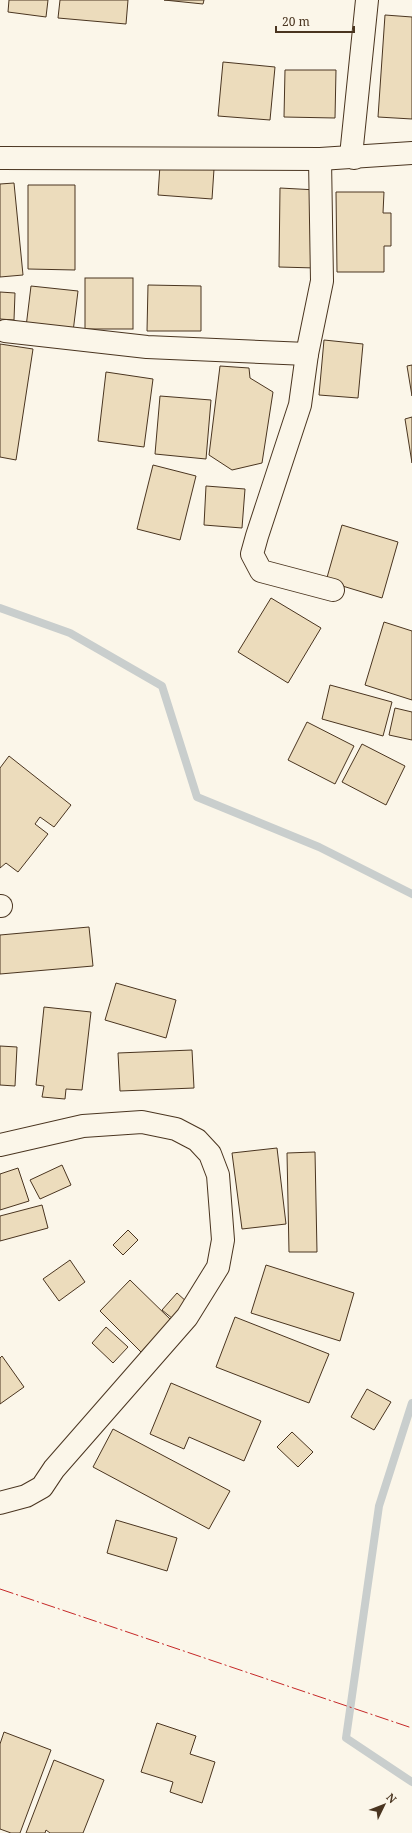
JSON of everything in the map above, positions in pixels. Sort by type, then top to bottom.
[{"type":"street","points":[[354,158],[352,146],[367,0]]},
{"type":"street","points":[[0,158],[320,160],[412,153]]},
{"type":"street","points":[[320,160],[322,281],[307,354],[300,405],[252,554],[261,571],[333,590]]},
{"type":"street","points":[[5,332],[147,348],[307,354]]},
{"type":"street","points":[[0,1145],[83,1126],[142,1122],[176,1129],[197,1140],[210,1154],[218,1175],[223,1240],[218,1267],[187,1317],[54,1469],[42,1487],[26,1496],[0,1502]]},
{"type":"building","points":[[9,0],[48,0],[46,17],[8,12]]},
{"type":"building","points":[[60,0],[128,0],[126,24],[58,18]]},
{"type":"building","points":[[164,0],[204,0],[203,4]]},
{"type":"building","points":[[385,15],[412,17],[412,119],[378,117]]},
{"type":"building","points":[[223,62],[275,67],[270,120],[218,116]]},
{"type":"building","points":[[285,70],[336,70],[335,118],[284,117]]},
{"type":"building","points":[[160,165],[214,169],[212,199],[158,195]]},
{"type":"building","points":[[14,183],[23,275],[0,277],[0,184]]},
{"type":"building","points":[[28,185],[75,185],[75,270],[28,269]]},
{"type":"building","points":[[280,188],[317,190],[316,268],[279,267]]},
{"type":"building","points":[[336,192],[384,192],[383,213],[391,213],[391,246],[384,246],[384,272],[337,272]]},
{"type":"building","points":[[85,278],[133,278],[133,329],[85,329]]},
{"type":"building","points":[[148,285],[201,286],[201,331],[147,331]]},
{"type":"building","points":[[31,286],[78,291],[73,332],[26,327]]},
{"type":"building","points":[[0,292],[15,293],[14,320],[0,319]]},
{"type":"building","points":[[324,340],[363,344],[358,398],[319,395]]},
{"type":"building","points":[[0,344],[33,349],[16,460],[0,457]]},
{"type":"building","points":[[412,365],[412,396],[407,366]]},
{"type":"building","points":[[220,366],[249,368],[250,378],[273,392],[262,463],[232,470],[209,455]]},
{"type":"building","points":[[106,372],[153,379],[144,447],[98,441]]},
{"type":"building","points":[[160,396],[211,400],[206,459],[155,454]]},
{"type":"building","points":[[412,417],[412,463],[405,419]]},
{"type":"building","points":[[153,465],[196,476],[180,540],[137,529]]},
{"type":"building","points":[[206,486],[245,489],[242,528],[204,525]]},
{"type":"building","points":[[342,525],[398,542],[382,598],[326,581]]},
{"type":"building","points":[[271,598],[321,628],[288,683],[238,652]]},
{"type":"building","points":[[384,622],[412,631],[412,700],[365,685]]},
{"type":"building","points":[[330,685],[392,702],[383,736],[322,719]]},
{"type":"building","points":[[395,708],[412,712],[412,740],[389,735]]},
{"type":"building","points":[[307,722],[354,746],[335,784],[288,760]]},
{"type":"building","points":[[362,744],[405,766],[386,805],[342,782]]},
{"type":"building","points":[[9,756],[71,805],[54,827],[40,817],[35,824],[48,834],[18,872],[6,863],[0,868],[0,768]]},
{"type":"building","points":[[89,927],[93,966],[0,974],[0,935]]},
{"type":"building","points":[[116,983],[176,1000],[166,1038],[105,1020]]},
{"type":"building","points":[[44,1007],[91,1012],[82,1090],[66,1089],[65,1099],[42,1097],[44,1086],[36,1085]]},
{"type":"building","points":[[0,1046],[17,1047],[15,1086],[0,1085]]},
{"type":"building","points":[[192,1050],[194,1088],[120,1091],[118,1053]]},
{"type":"building","points":[[277,1148],[286,1224],[242,1229],[232,1153]]},
{"type":"building","points":[[315,1152],[317,1252],[289,1252],[287,1153]]},
{"type":"building","points":[[62,1165],[71,1185],[40,1199],[30,1180]]},
{"type":"building","points":[[18,1168],[29,1201],[0,1210],[0,1174]]},
{"type":"building","points":[[42,1205],[48,1228],[0,1241],[0,1216]]},
{"type":"building","points":[[128,1230],[138,1240],[123,1255],[113,1245]]},
{"type":"building","points":[[70,1260],[85,1282],[59,1301],[43,1279]]},
{"type":"building","points":[[266,1265],[354,1293],[340,1341],[251,1313]]},
{"type":"building","points":[[130,1280],[171,1320],[141,1352],[100,1311]]},
{"type":"building","points":[[177,1293],[188,1303],[173,1319],[162,1310]]},
{"type":"building","points":[[235,1317],[329,1354],[309,1403],[216,1367]]},
{"type":"building","points":[[106,1327],[128,1347],[113,1363],[92,1343]]},
{"type":"building","points":[[2,1356],[24,1387],[0,1404],[0,1358]]},
{"type":"building","points":[[171,1383],[261,1421],[244,1461],[189,1437],[184,1449],[150,1434]]},
{"type":"building","points":[[367,1389],[391,1402],[374,1430],[351,1417]]},
{"type":"building","points":[[113,1429],[230,1491],[209,1529],[93,1467]]},
{"type":"building","points":[[292,1432],[313,1452],[298,1467],[277,1447]]},
{"type":"building","points":[[116,1520],[177,1538],[167,1571],[107,1553]]},
{"type":"building","points":[[157,1723],[196,1736],[190,1754],[215,1762],[202,1803],[170,1792],[173,1782],[141,1772]]},
{"type":"building","points":[[4,1732],[51,1750],[20,1833],[11,1833],[0,1829],[0,1744]]},
{"type":"building","points":[[54,1760],[104,1780],[83,1833],[50,1833],[46,1830],[45,1833],[26,1833]]},
{"type":"waterway","points":[[0,608],[70,633],[162,686],[197,797],[319,847],[412,894]]},
{"type":"waterway","points":[[412,1403],[379,1506],[346,1738],[412,1782]]},
{"type":"power","points":[[0,1589],[412,1728]]}]
